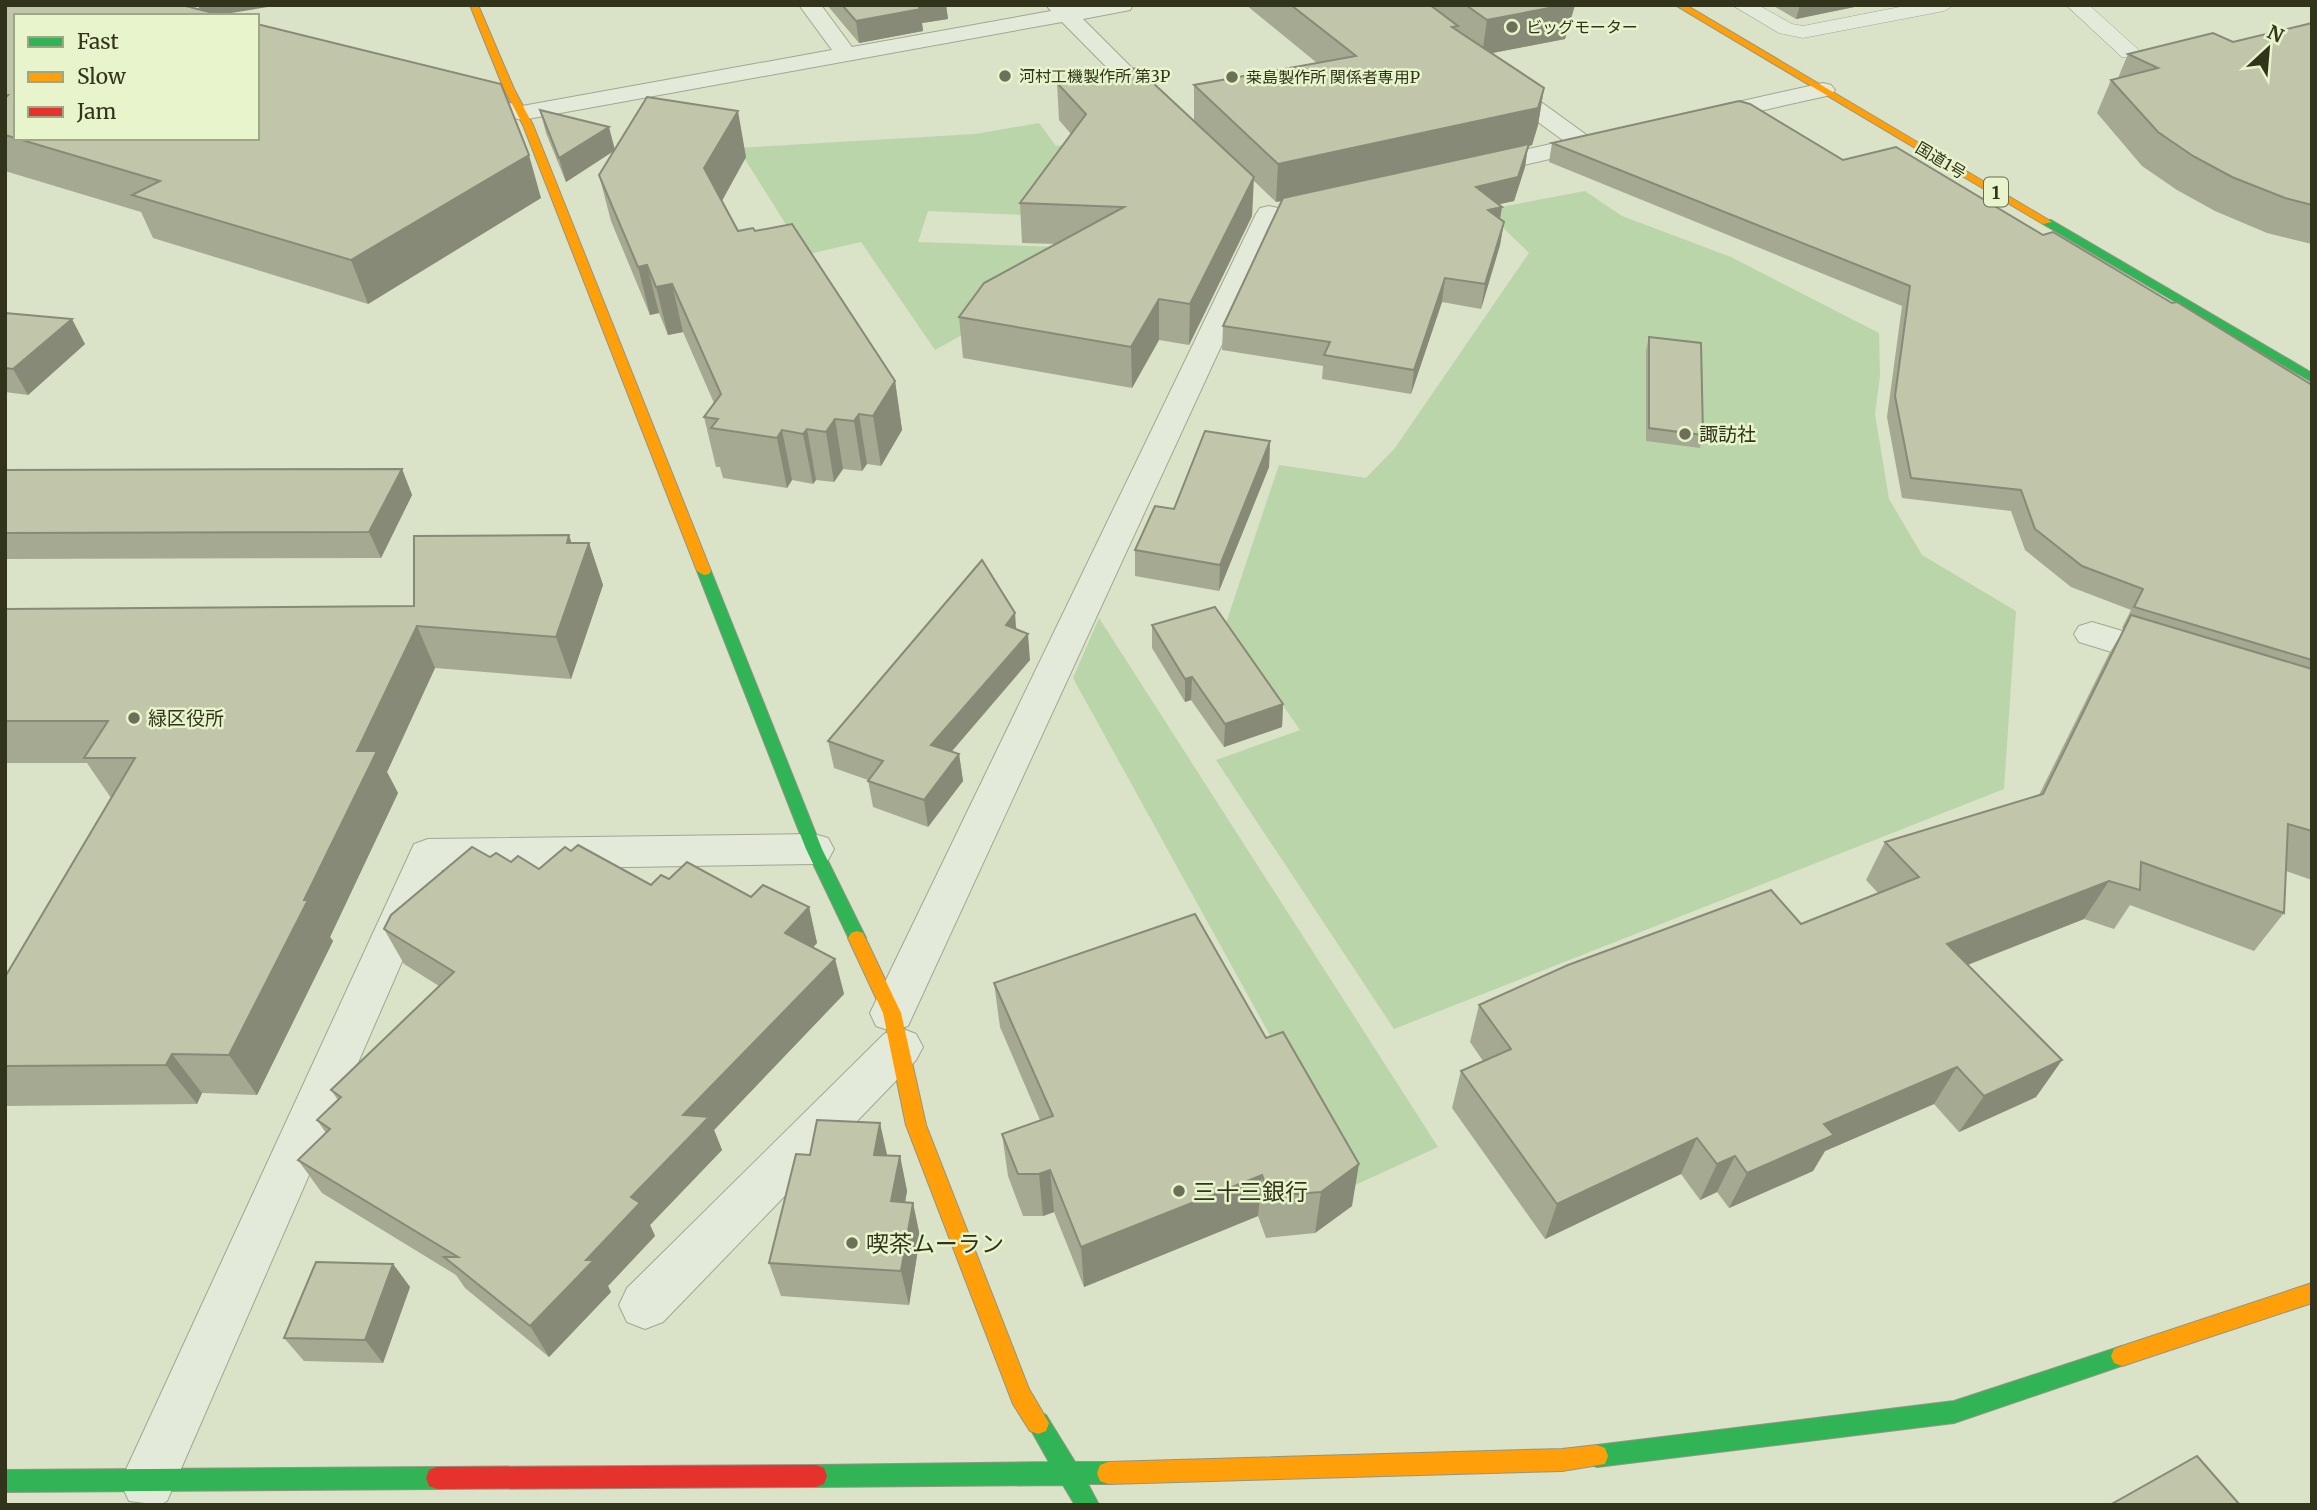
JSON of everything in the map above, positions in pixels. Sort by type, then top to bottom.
[{"type":"main road","points":[[474,5],[509,89],[522,113],[814,849],[896,1030],[916,1125],[1021,1396],[1088,1505]]},
{"type":"main road","name":"国道1号","points":[[1679,5],[2312,378]]},
{"type":"main road","points":[[5,1481],[148,1482],[321,1492],[1562,1460],[1954,1412],[2312,1293]]},
{"type":"street","points":[[810,5],[846,54]]},
{"type":"street","points":[[456,96],[522,113],[846,54],[1063,10],[1122,5]]},
{"type":"street","points":[[1063,10],[1179,127]]},
{"type":"street","points":[[1480,68],[1584,144]]},
{"type":"street","points":[[1677,123],[1823,90]]},
{"type":"street","points":[[1451,174],[1624,135]]},
{"type":"street","points":[[645,1305],[896,1030],[1270,206]]},
{"type":"street","points":[[2092,634],[2195,666]]},
{"type":"street","points":[[148,1482],[428,855],[814,849]]},
{"type":"lane","points":[[1742,5],[1786,29],[1803,32],[1944,5]]},
{"type":"lane","points":[[2076,5],[2130,52]]},
{"type":"green space","points":[[1039,123],[1056,146],[1068,144],[1048,216],[928,211],[918,242],[1116,249],[935,350],[861,242],[805,255],[738,148],[975,134]]},
{"type":"green space","points":[[1585,191],[1622,216],[1731,257],[1879,333],[1880,376],[1875,414],[1889,499],[1922,555],[2016,611],[2004,789],[1394,1029],[1216,760],[1300,730],[1226,623],[1279,465],[1366,478],[1395,448],[1529,253],[1485,210]]},
{"type":"green space","points":[[1099,618],[1438,1147],[1353,1186],[1073,678]]},
{"type":"building","points":[[5,5],[182,5],[217,14],[14,14],[14,138],[5,135],[5,98],[8,95],[5,95]]},
{"type":"building","points":[[842,5],[917,5],[921,9],[856,21]]},
{"type":"building","points":[[1291,5],[1430,5],[1458,26],[1452,27],[1544,88],[1538,108],[1278,164],[1194,85],[1356,56]]},
{"type":"building","points":[[1466,5],[1565,5],[1487,20]]},
{"type":"building","points":[[2312,23],[2312,205],[2285,198],[2232,177],[2193,156],[2158,132],[2111,80],[2158,68],[2128,54],[2213,33],[2233,42]]},
{"type":"building","points":[[259,24],[501,84],[529,155],[351,260],[132,195],[160,181],[22,140],[259,140]]},
{"type":"building","points":[[1137,68],[1254,177],[1190,304],[1159,299],[1131,347],[959,317],[984,283],[1124,207],[1020,203],[1086,114],[1057,83]]},
{"type":"building","points":[[647,97],[738,111],[704,168],[738,231],[753,228],[755,231],[792,224],[895,381],[873,416],[859,414],[854,421],[835,419],[826,432],[807,429],[803,434],[782,430],[777,438],[711,428],[718,419],[704,417],[721,394],[672,284],[656,287],[647,265],[638,267],[599,175]]},
{"type":"building","points":[[1739,101],[1750,104],[1843,160],[1896,147],[2043,235],[2053,232],[2172,303],[2177,302],[2312,385],[2312,660],[2134,607],[2143,589],[2082,566],[2035,529],[2021,490],[1911,478],[1895,396],[1910,286],[1552,143]]},
{"type":"building","points":[[540,110],[609,127],[559,158]]},
{"type":"building","points":[[1529,144],[1518,177],[1476,187],[1502,207],[1488,210],[1504,222],[1485,284],[1445,278],[1414,370],[1324,355],[1330,342],[1223,326],[1283,198]]},
{"type":"building","points":[[5,313],[72,319],[13,369],[5,368]]},
{"type":"building","points":[[1649,337],[1701,343],[1703,435],[1649,428]]},
{"type":"building","points":[[1205,431],[1270,441],[1220,565],[1135,550],[1155,506],[1174,509]]},
{"type":"building","points":[[402,469],[369,532],[5,533],[5,470]]},
{"type":"building","points":[[569,535],[567,543],[589,543],[556,637],[417,626],[357,751],[377,751],[304,900],[308,900],[229,1055],[172,1054],[166,1065],[5,1066],[5,977],[135,758],[84,758],[108,721],[5,721],[5,609],[414,606],[414,536]]},
{"type":"building","points":[[982,560],[1015,613],[1006,625],[1028,634],[931,745],[959,754],[924,800],[868,781],[883,761],[828,741]]},
{"type":"building","points":[[1215,607],[1283,704],[1225,724],[1192,677],[1185,679],[1152,625]]},
{"type":"building","points":[[2131,615],[2312,669],[2312,831],[2288,824],[2284,913],[2141,862],[2140,890],[2109,881],[1947,944],[2062,1060],[1984,1096],[1957,1067],[1824,1124],[1834,1135],[1747,1173],[1735,1156],[1717,1164],[1697,1138],[1557,1204],[1461,1071],[1511,1049],[1479,1005],[1568,965],[1771,890],[1801,924],[1919,877],[1885,842],[2043,794]]},
{"type":"building","points":[[578,845],[651,885],[661,875],[669,879],[687,862],[751,897],[763,885],[809,907],[785,933],[835,959],[683,1115],[709,1117],[631,1197],[640,1203],[586,1260],[594,1260],[530,1326],[444,1257],[458,1257],[298,1160],[330,1129],[317,1120],[341,1097],[331,1090],[454,972],[384,929],[391,915],[472,847],[490,857],[496,853],[511,862],[518,856],[539,869],[565,847],[571,851]]},
{"type":"building","points":[[1195,914],[1266,1038],[1283,1032],[1359,1164],[1321,1192],[1270,1196],[1262,1175],[1081,1247],[1050,1170],[1039,1174],[1018,1174],[1002,1134],[1053,1116],[994,983]]},
{"type":"building","points":[[817,1120],[880,1123],[874,1155],[900,1156],[891,1201],[913,1203],[901,1271],[769,1263],[796,1154],[810,1155]]},
{"type":"building","points":[[316,1262],[393,1264],[365,1340],[284,1338]]},
{"type":"building","points":[[2197,1456],[2240,1505],[2110,1505]]},
{"type":"traffic: fast","points":[[2047,222],[2312,378]]},
{"type":"traffic: fast","points":[[704,571],[814,849],[857,938]]},
{"type":"traffic: fast","points":[[1597,1456],[1954,1412],[2122,1356]]},
{"type":"traffic: fast","points":[[1038,1423],[1088,1505]]},
{"type":"traffic: fast","points":[[816,1476],[1108,1473]]},
{"type":"traffic: fast","points":[[5,1481],[437,1478]]},
{"type":"traffic: slow","points":[[474,5],[509,89],[528,125],[704,571]]},
{"type":"traffic: slow","points":[[1679,5],[2047,222]]},
{"type":"traffic: slow","points":[[857,938],[892,1013],[916,1125],[1021,1396],[1038,1423]]},
{"type":"traffic: slow","points":[[2122,1356],[2312,1293]]},
{"type":"traffic: slow","points":[[1108,1473],[1562,1460],[1597,1456]]},
{"type":"traffic: jam","points":[[437,1478],[816,1476]]},
{"type":"place","name":"ビッグモーター","points":[[1512,27]]},
{"type":"place","name":"河村工機製作所 第3P","points":[[1005,76]]},
{"type":"place","name":"桒島製作所 関係者専用P","points":[[1232,77]]},
{"type":"place","name":"諏訪社","points":[[1685,434]]},
{"type":"place","name":"緑区役所","points":[[134,718]]},
{"type":"place","name":"三十三銀行","points":[[1179,1191]]},
{"type":"place","name":"喫茶ムーラン","points":[[852,1243]]}]
